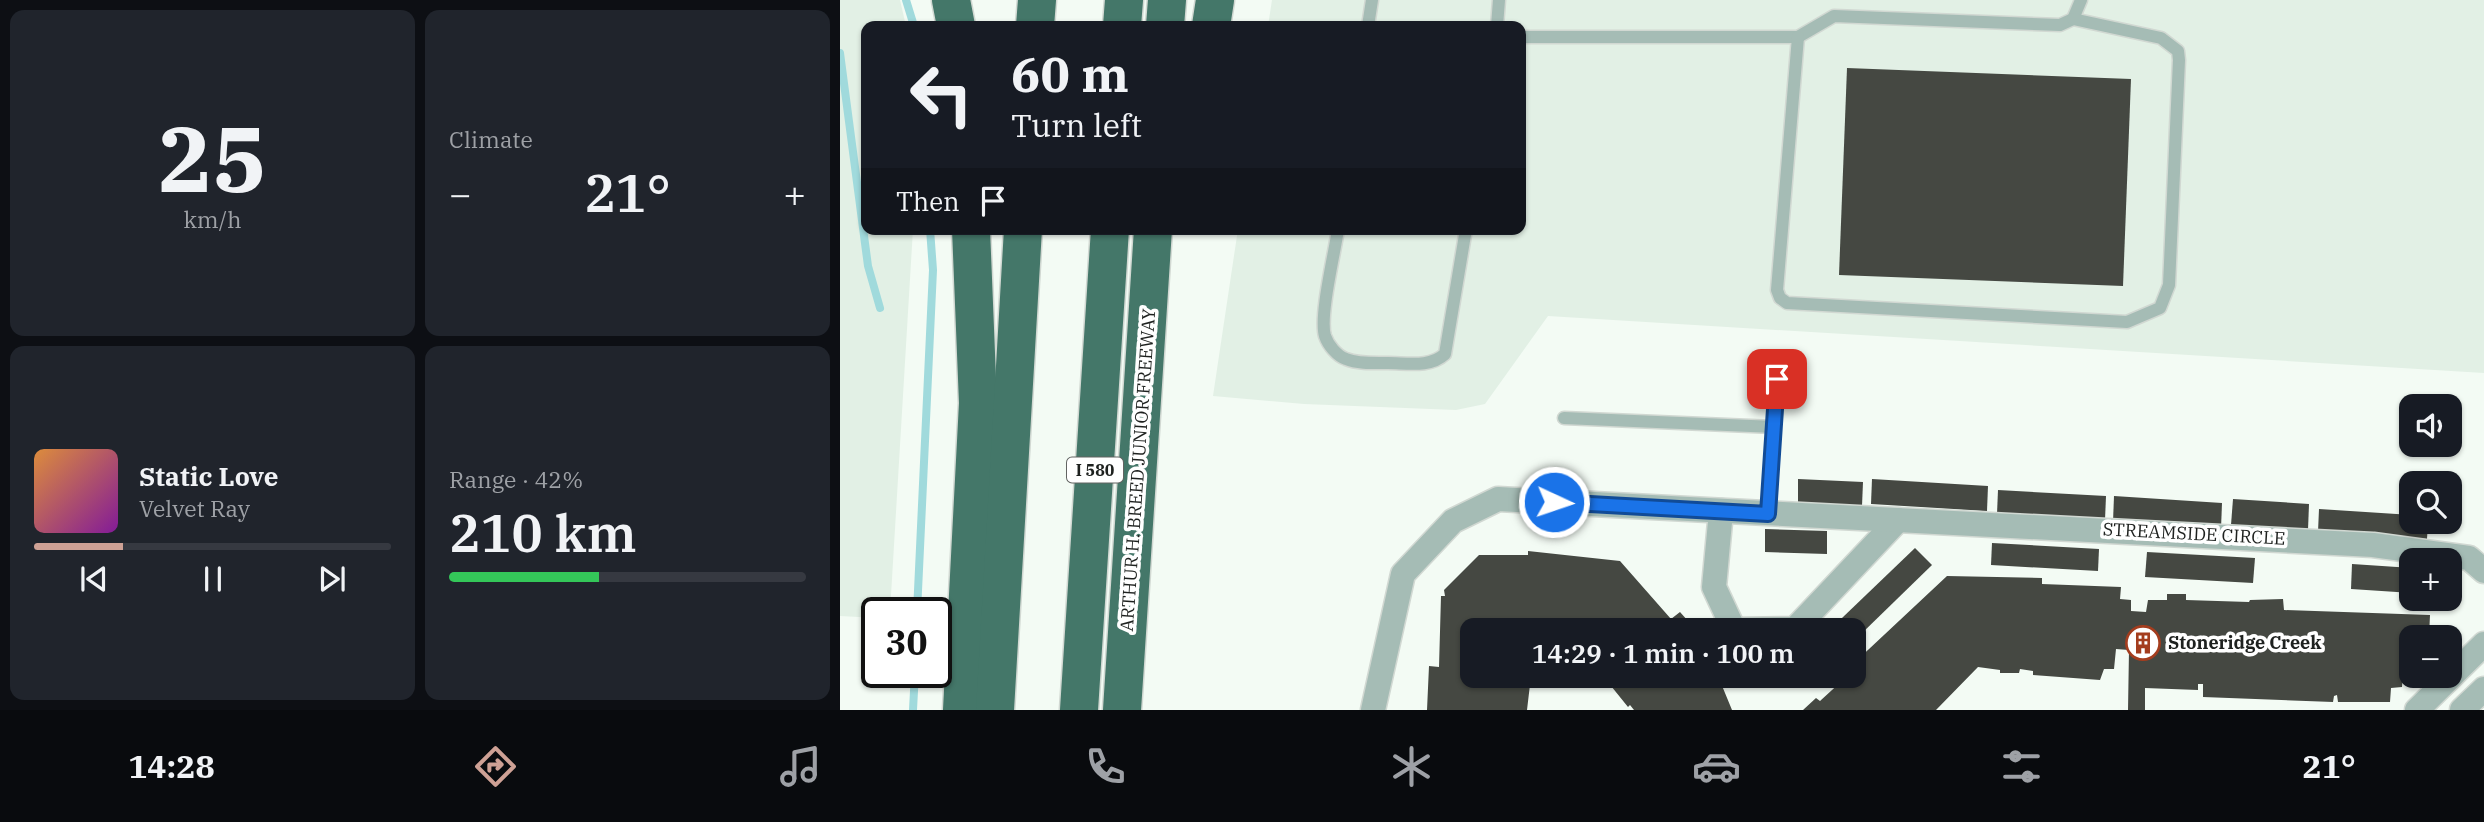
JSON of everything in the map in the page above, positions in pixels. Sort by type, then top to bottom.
[{"type":"highway","points":[[951,0],[955,21]]},
{"type":"highway","points":[[1035,21],[1037,0]]},
{"type":"highway","points":[[1122,21],[1124,0]]},
{"type":"highway","points":[[1165,21],[1167,0]]},
{"type":"highway","points":[[1212,21],[1215,0]]},
{"type":"highway","points":[[962,710],[978,403],[971,235]]},
{"type":"highway","points":[[995,710],[1023,235]]},
{"type":"highway","name":"I 580","points":[[1079,710],[1110,235]]},
{"type":"highway","name":"ARTHUR H. BREED JUNIOR FREEWAY","points":[[1122,710],[1153,235]]},
{"type":"highway","points":[[1141,427],[1178,235]]},
{"type":"street","name":"STREAMSIDE CIRCLE","points":[[1373,710],[1403,574],[1453,521],[1498,499],[2373,545],[2469,558],[2484,572]]},
{"type":"street","points":[[1721,512],[1714,587],[1734,630],[1795,629],[1898,520]]},
{"type":"street","points":[[2417,710],[2484,644]]},
{"type":"street","points":[[2462,710],[2484,689]]},
{"type":"lane","points":[[1369,21],[1372,0]]},
{"type":"lane","points":[[1497,21],[1499,0]]},
{"type":"lane","points":[[2073,19],[2081,0]]},
{"type":"lane","points":[[1526,37],[1798,37],[1834,16],[2043,26],[2060,25],[2073,19],[2161,38],[2171,43],[2179,60],[2169,285],[2160,307],[2127,322],[1787,303],[1780,298],[1777,290],[1798,37]]},
{"type":"lane","points":[[1337,235],[1325,318],[1325,335],[1333,350],[1345,359],[1363,362],[1426,363],[1438,360],[1445,354],[1465,235]]},
{"type":"lane","points":[[1768,514],[1777,379]]},
{"type":"lane","points":[[1564,418],[1774,427]]},
{"type":"shaded area","points":[[840,0],[900,0],[905,21],[861,21],[861,235],[913,235],[891,597],[861,597],[861,617],[840,616]]},
{"type":"shaded area","points":[[1272,0],[2484,0],[2484,373],[1548,316],[1485,404],[1456,410],[1304,404],[1213,396],[1237,235],[1526,235],[1526,21],[1269,21]]},
{"type":"building","points":[[1847,68],[2131,79],[2123,286],[1839,275]]},
{"type":"building","points":[[1798,479],[1863,482],[1862,506],[1798,503]]},
{"type":"building","points":[[1872,479],[1988,486],[1987,511],[1871,504]]},
{"type":"building","points":[[1998,490],[2106,496],[2105,520],[1997,514]]},
{"type":"building","points":[[2114,496],[2222,503],[2221,529],[2113,522]]},
{"type":"building","points":[[2233,499],[2309,504],[2308,530],[2231,525]]},
{"type":"building","points":[[2319,509],[2399,514],[2399,534],[2427,534],[2427,539],[2318,532]]},
{"type":"building","points":[[1765,529],[1827,531],[1827,554],[1765,552]]},
{"type":"building","points":[[1992,543],[2099,549],[2098,571],[1991,565]]},
{"type":"building","points":[[1915,548],[1932,565],[1866,629],[1866,618],[1842,618]]},
{"type":"building","points":[[1528,551],[1620,561],[1670,618],[1460,618],[1460,688],[1530,688],[1527,710],[1427,710],[1429,666],[1439,667],[1441,596],[1445,596],[1444,590],[1479,555],[1528,555]]},
{"type":"building","points":[[2147,552],[2255,558],[2253,583],[2145,577]]},
{"type":"building","points":[[2352,564],[2399,567],[2399,592],[2351,589]]},
{"type":"building","name":"Stoneridge Creek","points":[[1947,576],[2042,578],[2042,584],[2121,587],[2120,599],[2131,600],[2131,611],[2146,612],[2148,600],[2167,600],[2167,594],[2186,594],[2186,600],[2249,602],[2283,599],[2284,610],[2430,615],[2430,625],[2399,625],[2399,687],[2391,688],[2390,702],[2338,702],[2337,695],[2334,696],[2333,702],[2203,697],[2203,684],[2198,684],[2198,690],[2145,688],[2145,710],[2128,710],[2129,650],[2116,649],[2114,669],[2104,669],[2100,680],[2033,675],[2033,671],[2020,669],[2019,673],[2000,673],[2000,670],[1978,667],[1936,710],[1803,710],[1816,698],[1820,701],[1834,688],[1866,688],[1866,652]]},
{"type":"building","points":[[1680,612],[1685,618],[1672,618]]},
{"type":"building","points":[[1613,688],[1723,688],[1732,710],[1634,710],[1630,705],[1628,707]]},
{"type":"waterway","points":[[906,0],[912,21]]},
{"type":"waterway","points":[[840,53],[861,213]]},
{"type":"waterway","points":[[864,235],[868,266],[880,308]]},
{"type":"waterway","points":[[918,597],[933,270],[930,235]]},
{"type":"waterway","points":[[913,710],[914,688]]},
{"type":"place","name":"Stoneridge Creek","points":[[2143,643]]},
{"type":"route","points":[[1554,502],[1768,514],[1777,379]]}]
